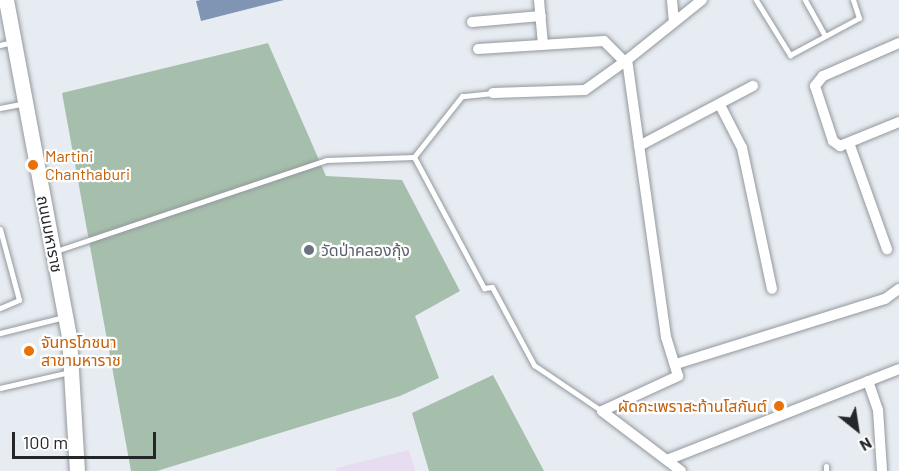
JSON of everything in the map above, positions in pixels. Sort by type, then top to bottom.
[{"type":"street","name":"ถนนมหาราช","points":[[6,0],[7,43],[25,103],[66,317],[78,471]]},
{"type":"street","points":[[539,0],[543,45]]},
{"type":"street","points":[[672,0],[674,22]]},
{"type":"street","points":[[493,93],[585,90],[626,61],[702,0]]},
{"type":"street","points":[[472,22],[541,16]]},
{"type":"street","points":[[478,50],[603,41],[626,61],[666,337],[679,372],[675,379],[602,411],[681,471]]},
{"type":"street","points":[[899,43],[823,76],[815,86],[833,141],[840,146],[899,122]]},
{"type":"street","points":[[639,146],[753,86]]},
{"type":"street","points":[[720,105],[742,148],[772,289]]},
{"type":"street","points":[[849,143],[886,249]]},
{"type":"street","points":[[676,364],[885,299],[899,289]]},
{"type":"street","points":[[667,460],[899,369]]},
{"type":"street","points":[[868,381],[878,410],[882,471]]},
{"type":"lane","points":[[756,0],[789,54],[859,18],[853,0]]},
{"type":"lane","points":[[805,0],[825,36]]},
{"type":"lane","points":[[414,158],[462,96],[493,93]]},
{"type":"lane","points":[[0,108],[25,103]]},
{"type":"lane","points":[[53,252],[326,160],[414,158]]},
{"type":"lane","points":[[414,158],[484,288],[492,287],[534,365],[602,411]]},
{"type":"lane","points":[[0,230],[19,300],[0,308]]},
{"type":"lane","points":[[0,333],[66,317]]},
{"type":"lane","points":[[0,388],[71,371]]},
{"type":"shaded area","points":[[409,450],[415,471],[337,471],[336,468]]},
{"type":"green space","points":[[268,43],[326,176],[402,180],[460,291],[415,316],[439,378],[400,396],[157,471],[131,471],[62,93]]},
{"type":"green space","points":[[493,375],[544,471],[429,471],[412,413]]},
{"type":"water","points":[[284,0],[201,21],[196,1]]},
{"type":"place","name":"Martini Chanthaburi","points":[[33,165]]},
{"type":"place","name":"วัดป่าคลองกุ้ง","points":[[309,250]]},
{"type":"place","name":"จันทรโภชนา สาขามหาราช","points":[[29,351]]},
{"type":"place","name":"ผัดกะเพราสะท้านโสกันต์","points":[[779,406]]}]
